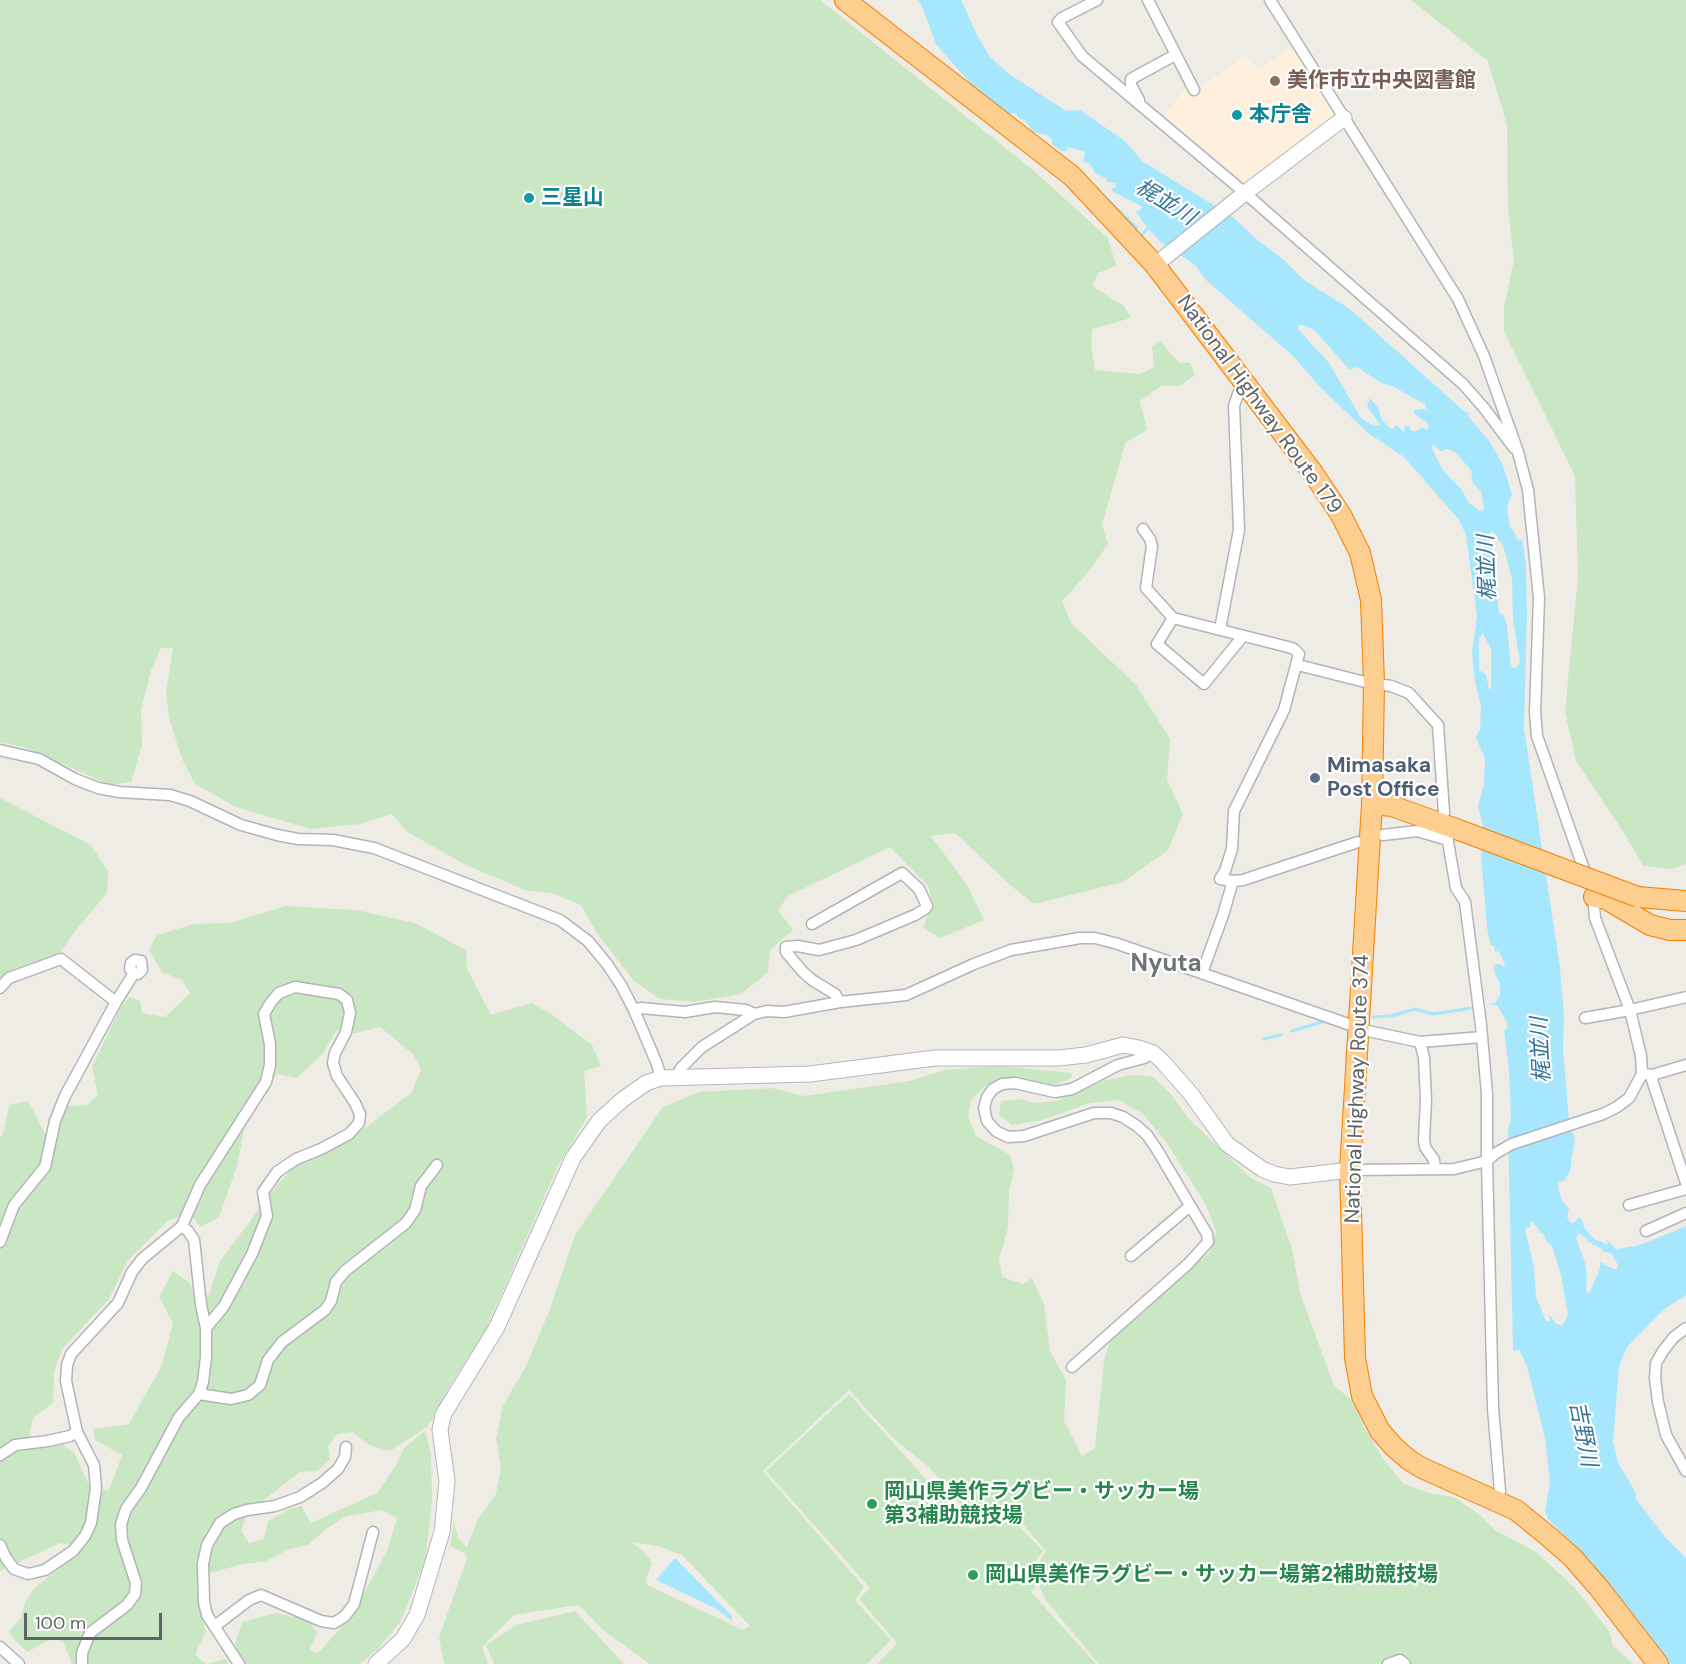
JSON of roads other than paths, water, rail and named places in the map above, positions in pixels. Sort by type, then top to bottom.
[{"type":"highway","name":"National Highway Route 179","points":[[845,0],[1072,176],[1163,259],[1245,384],[1313,472],[1341,515],[1360,553],[1371,600],[1374,683],[1372,804]]},
{"type":"highway","points":[[1372,804],[1392,806],[1451,835],[1638,897],[1686,901]]},
{"type":"highway","name":"National Highway Route 374","points":[[1372,804],[1350,1170],[1355,1358],[1362,1395],[1370,1414],[1387,1439],[1409,1460],[1498,1501],[1534,1523],[1573,1558],[1626,1621],[1658,1664]]},
{"type":"highway","points":[[1594,897],[1606,900],[1650,925],[1670,930],[1686,930]]},
{"type":"street","points":[[1097,0],[1058,22],[1082,56],[1463,384],[1518,452]]},
{"type":"street","points":[[1148,0],[1194,90]]},
{"type":"street","points":[[1270,0],[1458,298],[1484,356],[1518,452],[1528,489],[1539,597],[1535,712],[1538,736],[1594,897],[1595,918],[1630,1010],[1647,1075],[1652,1080],[1681,1151],[1686,1183]]},
{"type":"street","points":[[1142,106],[1131,85],[1131,79],[1175,55]]},
{"type":"street","points":[[1163,259],[1344,118]]},
{"type":"street","points":[[1220,629],[1239,530],[1234,406],[1245,384]]},
{"type":"street","points":[[1143,529],[1152,546],[1146,588],[1173,618],[1294,649],[1299,654],[1298,665],[1284,710],[1234,811],[1232,849],[1220,879],[1243,880],[1358,842]]},
{"type":"street","points":[[1173,618],[1157,644],[1204,684],[1243,636]]},
{"type":"street","points":[[1298,665],[1391,686],[1409,693],[1438,725],[1444,813]]},
{"type":"street","points":[[0,750],[39,759],[75,779],[98,788],[119,792],[170,795],[190,801],[241,825],[277,835],[298,839],[333,840],[374,848],[560,920],[588,941],[607,964],[634,1010],[657,1064],[668,1078]]},
{"type":"street","points":[[1383,835],[1417,831],[1451,835],[1456,888],[1465,902],[1487,1094],[1493,1408],[1500,1491],[1498,1501]]},
{"type":"street","points":[[812,924],[902,873],[919,889],[927,906],[915,915],[856,940],[819,950],[798,946],[786,947],[786,952],[803,972],[835,994],[840,1002]]},
{"type":"street","points":[[1202,973],[1233,881]]},
{"type":"street","points":[[668,1078],[702,1047],[754,1014],[906,995],[1011,950],[1080,938],[1095,938],[1118,944],[1368,1031],[1420,1042],[1482,1037]]},
{"type":"street","points":[[0,988],[9,978],[61,959],[116,1002]]},
{"type":"street","points":[[0,1242],[14,1205],[45,1167],[55,1121],[65,1096],[134,973]]},
{"type":"street","points":[[0,1545],[14,1569],[28,1574],[45,1570],[57,1562],[73,1551],[85,1536],[91,1523],[96,1488],[93,1465],[77,1432],[66,1381],[67,1365],[71,1353],[118,1303],[132,1272],[142,1259],[182,1226],[200,1185],[266,1082],[270,1065],[270,1044],[264,1014],[271,1002],[279,993],[295,987],[339,994],[347,1000],[350,1013],[346,1032],[335,1053],[333,1063],[337,1076],[360,1114],[359,1123],[349,1134],[296,1159],[278,1172],[262,1192],[267,1216],[260,1235],[224,1306],[206,1328]]},
{"type":"street","points":[[1585,1018],[1686,997]]},
{"type":"street","points":[[634,1010],[641,1008],[686,1012],[715,1007],[746,1010],[754,1014]]},
{"type":"street","points":[[1420,1042],[1424,1058],[1426,1100],[1424,1139],[1425,1147],[1434,1160],[1435,1168]]},
{"type":"street","points":[[376,1664],[403,1639],[417,1615],[442,1532],[447,1481],[440,1430],[443,1415],[497,1327],[573,1158],[599,1121],[622,1100],[646,1083],[668,1078],[793,1075],[935,1058],[1058,1058],[1123,1045],[1152,1053],[1162,1061],[1191,1094],[1227,1144],[1262,1168],[1274,1174],[1290,1177],[1350,1170],[1454,1168],[1488,1161],[1496,1153],[1512,1144],[1617,1107],[1629,1098],[1647,1075],[1686,1065]]},
{"type":"street","points":[[1072,1367],[1188,1264],[1208,1242],[1208,1234],[1147,1135],[1123,1117],[1110,1113],[1094,1113],[1024,1136],[1008,1137],[996,1131],[987,1120],[984,1108],[987,1097],[993,1089],[1002,1084],[1016,1083],[1055,1092],[1072,1089],[1118,1065],[1144,1058],[1152,1053]]},
{"type":"street","points":[[199,1394],[231,1399],[248,1395],[260,1384],[268,1360],[282,1342],[326,1310],[336,1282],[345,1271],[406,1223],[415,1210],[421,1186],[437,1165]]},
{"type":"street","points":[[1629,1205],[1686,1189]]},
{"type":"street","points":[[1131,1256],[1190,1206]]},
{"type":"street","points":[[1646,1231],[1686,1213]]},
{"type":"street","points":[[82,1664],[82,1653],[90,1633],[127,1605],[135,1594],[136,1583],[122,1540],[121,1524],[126,1509],[155,1464],[169,1434],[179,1417],[199,1394],[203,1382],[206,1328],[201,1305],[194,1240],[182,1226]]},
{"type":"street","points":[[1686,1328],[1674,1337],[1663,1351],[1656,1363],[1655,1378],[1666,1435],[1686,1472]]},
{"type":"street","points":[[0,1455],[15,1445],[48,1441],[77,1432]]},
{"type":"street","points":[[239,1664],[207,1615],[204,1602],[203,1564],[207,1545],[220,1523],[234,1514],[275,1506],[300,1497],[322,1483],[338,1469],[345,1457],[346,1448]]},
{"type":"street","points":[[215,1626],[249,1600],[261,1595],[321,1622],[334,1623],[345,1616],[354,1604],[373,1532]]},
{"type":"street","points":[[0,1647],[19,1664]]},
{"type":"street","points":[[1388,1664],[1400,1660],[1405,1664]]},
{"type":"water","points":[[918,0],[961,0],[990,57],[1009,74],[1066,111],[1080,110],[1125,141],[1142,161],[1233,217],[1304,280],[1350,309],[1465,412],[1469,413],[1468,416],[1489,441],[1502,463],[1512,494],[1507,507],[1510,528],[1518,541],[1522,539],[1526,564],[1524,728],[1560,968],[1569,1121],[1575,1137],[1570,1171],[1564,1181],[1558,1182],[1561,1199],[1569,1209],[1567,1217],[1571,1223],[1581,1218],[1584,1227],[1594,1239],[1608,1245],[1606,1239],[1616,1249],[1640,1245],[1686,1226],[1686,1295],[1662,1311],[1627,1347],[1619,1366],[1613,1442],[1618,1463],[1635,1491],[1636,1499],[1664,1536],[1686,1558],[1686,1664],[1669,1664],[1636,1618],[1592,1565],[1593,1563],[1548,1519],[1545,1512],[1550,1482],[1545,1438],[1527,1366],[1519,1350],[1513,1351],[1508,1130],[1511,1119],[1504,1030],[1507,1029],[1507,1022],[1497,1005],[1488,1005],[1496,1002],[1500,995],[1500,984],[1494,965],[1500,964],[1503,967],[1505,964],[1499,951],[1495,952],[1495,947],[1490,944],[1487,927],[1481,856],[1484,830],[1478,806],[1484,784],[1485,759],[1476,736],[1480,730],[1481,706],[1475,682],[1472,653],[1477,616],[1466,535],[1459,520],[1404,457],[1368,433],[1320,387],[1293,356],[1207,281],[1195,265],[1162,243],[1136,212],[1142,208],[1141,206],[1113,192],[1111,190],[1116,186],[1115,183],[1108,182],[1095,173],[1089,163],[1083,162],[1085,153],[1083,151],[1068,147],[1066,151],[1061,151],[1052,144],[1052,139],[1047,135],[1031,130],[1029,125],[1015,113],[1008,114],[976,90],[936,44]],"holes":[[[1298,325],[1303,325],[1314,330],[1351,370],[1355,367],[1359,368],[1381,383],[1392,386],[1426,405],[1426,409],[1414,410],[1414,413],[1428,424],[1428,430],[1422,427],[1417,431],[1411,431],[1409,426],[1405,426],[1404,432],[1396,425],[1394,429],[1390,428],[1382,420],[1378,408],[1370,398],[1367,406],[1381,426],[1370,424],[1361,418],[1329,363],[1298,329]],[[1433,445],[1441,451],[1447,449],[1456,453],[1471,470],[1473,484],[1481,491],[1484,509],[1481,512],[1469,503],[1462,490],[1442,469],[1431,446]],[[1492,531],[1503,545],[1512,579],[1513,620],[1520,662],[1514,668],[1511,666],[1507,626],[1504,616],[1499,612],[1492,551],[1488,538]],[[1483,633],[1491,649],[1491,689],[1489,689],[1486,674],[1479,670],[1479,639]],[[1531,1220],[1552,1246],[1561,1275],[1568,1315],[1562,1326],[1555,1323],[1551,1316],[1549,1316],[1550,1321],[1546,1321],[1536,1297],[1534,1267],[1525,1230],[1527,1227],[1530,1228]],[[1579,1233],[1588,1242],[1601,1248],[1603,1252],[1611,1253],[1618,1265],[1617,1269],[1614,1269],[1600,1262],[1600,1269],[1589,1293],[1586,1291],[1585,1263],[1576,1238]]]},
{"type":"water","points":[[675,1558],[732,1616],[732,1621],[715,1608],[656,1580]]},
{"type":"waterway","points":[[1103,195],[1137,228]]},
{"type":"waterway","points":[[1142,235],[1149,227]]},
{"type":"waterway","points":[[1373,1017],[1391,1016],[1415,1009],[1433,1014],[1472,1008]]},
{"type":"waterway","points":[[1292,1031],[1325,1021]]},
{"type":"waterway","points":[[1264,1039],[1281,1035]]},
{"type":"place","name":"美作市立中央図書館","points":[[1275,81]]},
{"type":"place","name":"本庁舎","points":[[1237,115]]},
{"type":"place","name":"三星山","points":[[529,198]]},
{"type":"place","name":"Mimasaka Post Office","points":[[1315,778]]},
{"type":"place","name":"岡山県美作ラグビー・サッカー場 第3補助競技場","points":[[872,1504]]},
{"type":"place","name":"岡山県美作ラグビー・サッカー場第2補助競技場","points":[[973,1575]]},
{"type":"district","name":"Nyuta","points":[[1166,965]]},
{"type":"water label","name":"梶並川","points":[[1165,203]]},
{"type":"water label","name":"梶並川","points":[[1488,568]]},
{"type":"water label","name":"梶並川","points":[[1542,1050]]},
{"type":"water label","name":"吉野川","points":[[1582,1434]]}]
